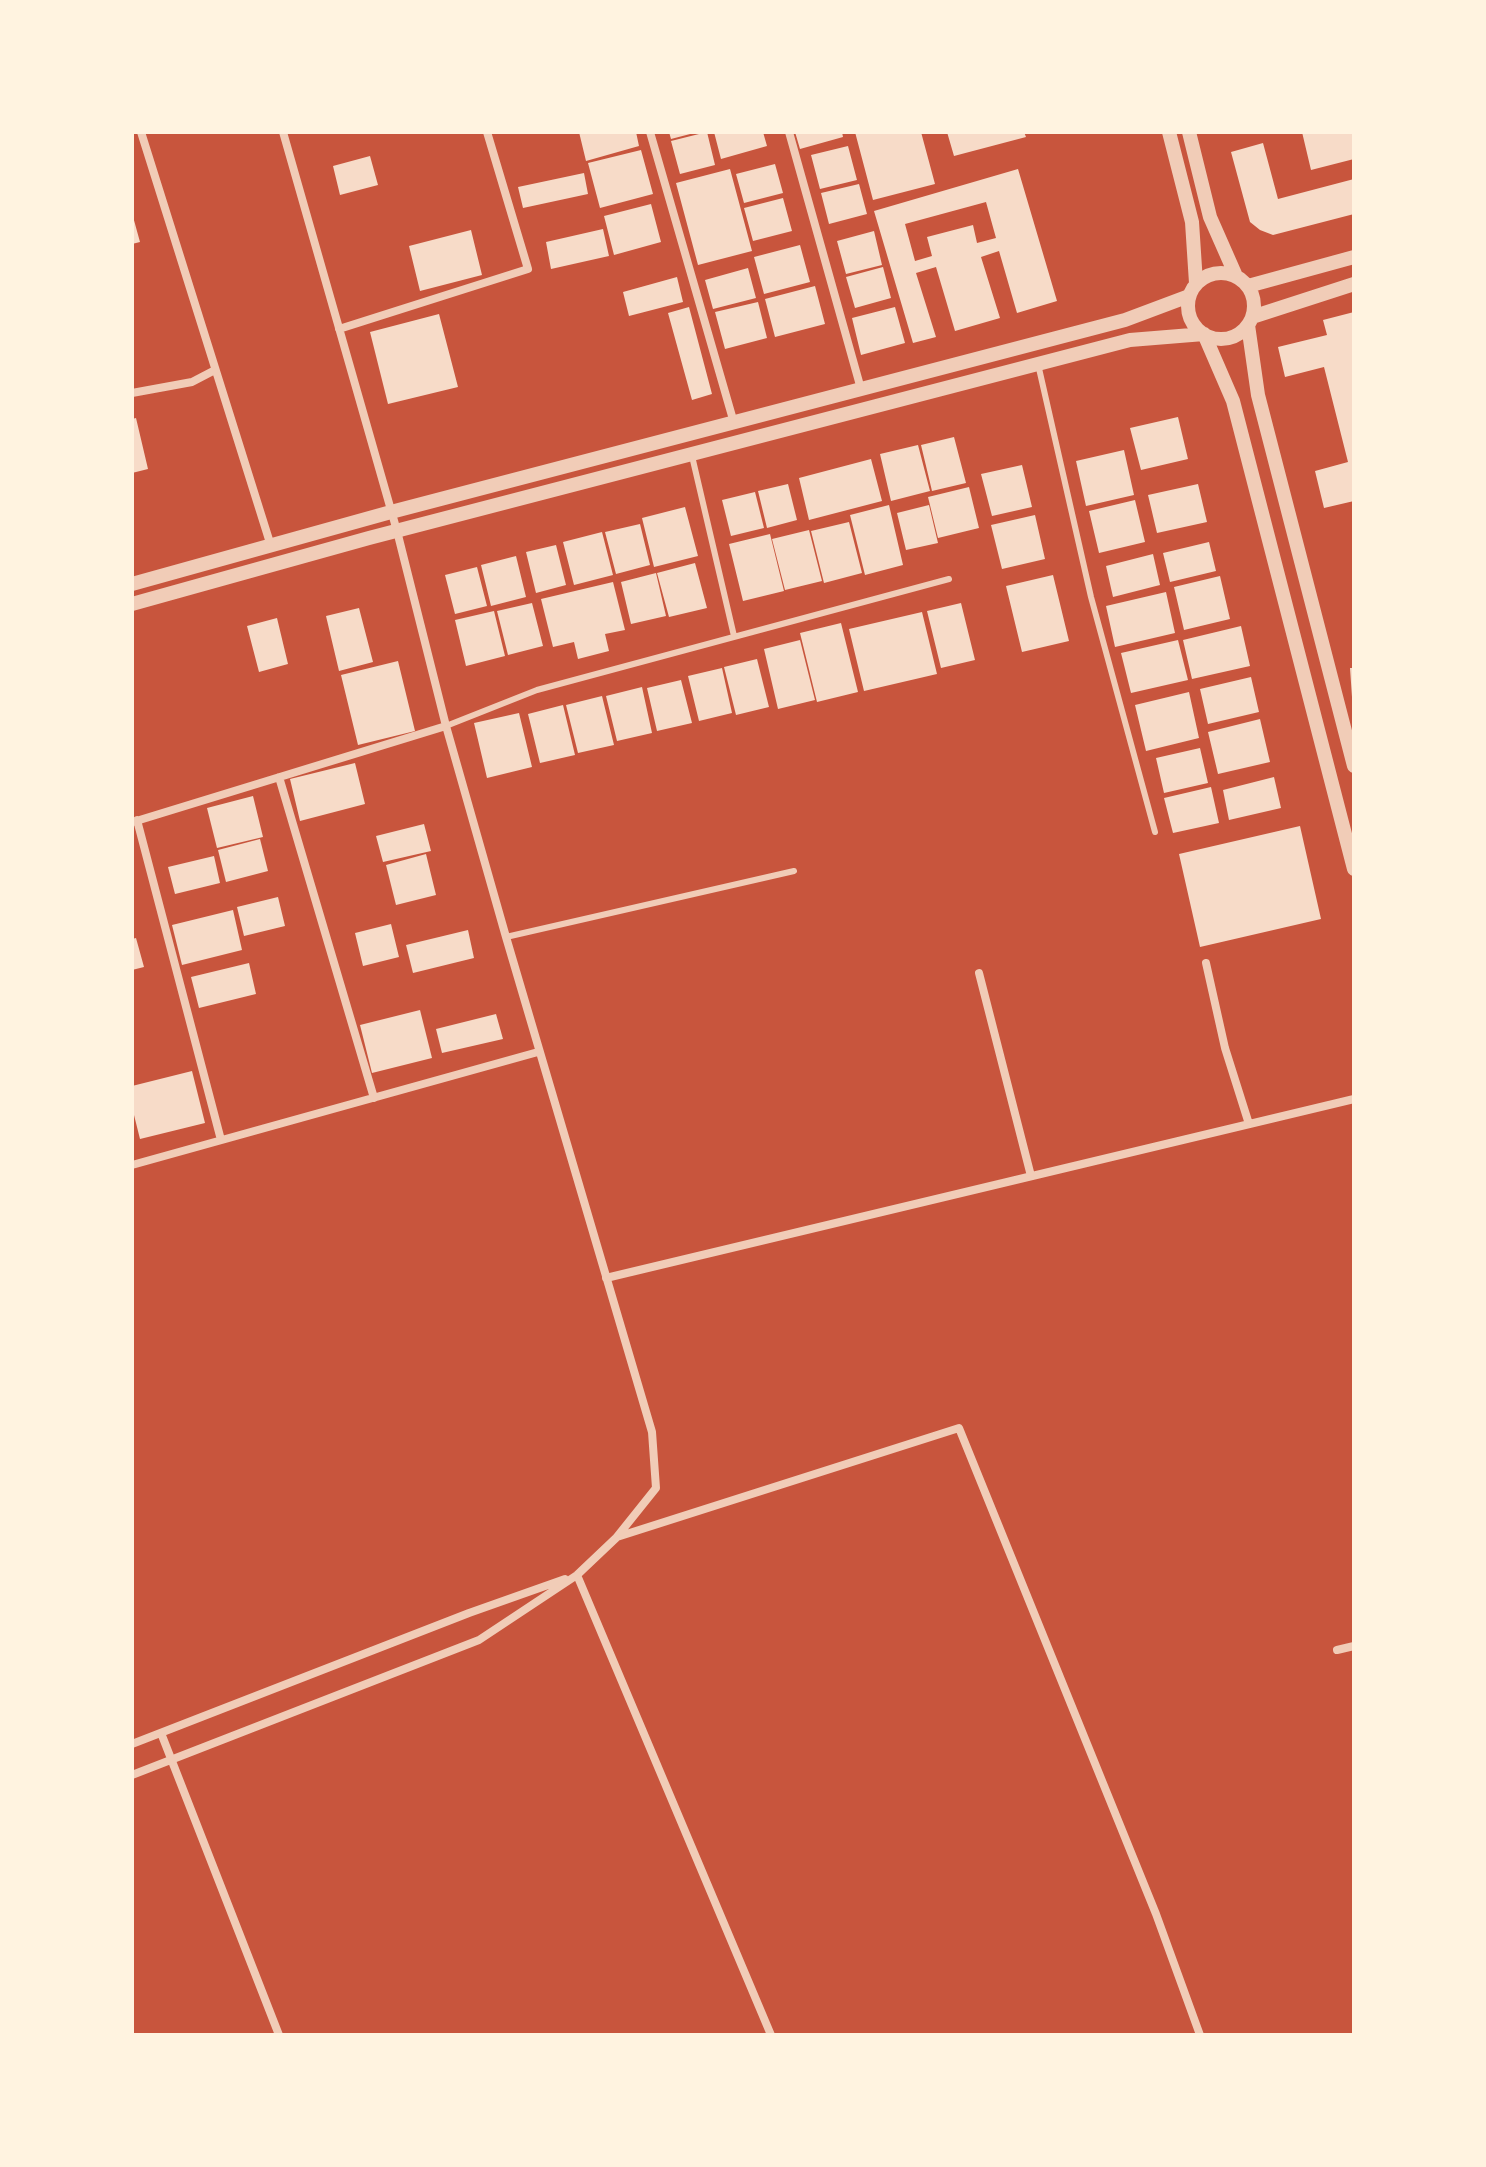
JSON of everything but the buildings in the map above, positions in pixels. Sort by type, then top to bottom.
[{"type":"street","points":[[141,132],[271,546]]},
{"type":"street","points":[[132,1775],[479,1640],[577,1575],[616,1538],[656,1488],[652,1432],[538,1052],[446,726],[397,531],[283,132]]},
{"type":"street","points":[[339,329],[528,269],[487,132]]},
{"type":"street","points":[[650,132],[734,423]]},
{"type":"street","points":[[789,132],[861,389]]},
{"type":"street","points":[[1169,132],[1192,222],[1189,317],[1204,334],[1233,401],[1354,869]]},
{"type":"street","points":[[1189,132],[1210,217],[1254,306],[1250,321],[1258,395],[1354,766]]},
{"type":"street","points":[[132,584],[391,512],[1125,320],[1192,290],[1205,276],[1216,272],[1242,281],[1354,257]]},
{"type":"street","points":[[132,604],[397,531],[1130,340],[1204,334],[1228,338],[1240,333],[1250,321],[1354,284]]},
{"type":"street","points":[[132,393],[192,382],[215,370]]},
{"type":"street","points":[[221,1140],[135,821],[446,726]]},
{"type":"street","points":[[279,777],[374,1098]]},
{"type":"street","points":[[1206,963],[1225,1048],[1249,1124]]},
{"type":"street","points":[[979,973],[1031,1176]]},
{"type":"street","points":[[132,1165],[538,1052]]},
{"type":"street","points":[[606,1278],[1354,1099]]},
{"type":"street","points":[[616,1538],[959,1428],[1156,1914],[1200,2035]]},
{"type":"street","points":[[132,1744],[469,1613],[577,1575]]},
{"type":"street","points":[[577,1575],[771,2035]]},
{"type":"street","points":[[1337,1650],[1353,1650]]},
{"type":"street","points":[[161,1733],[279,2035]]},
{"type":"lane","points":[[1038,364],[1091,597],[1155,832]]},
{"type":"lane","points":[[692,456],[734,636]]},
{"type":"lane","points":[[446,726],[537,690],[949,579]]},
{"type":"lane","points":[[506,937],[794,871]]}]
